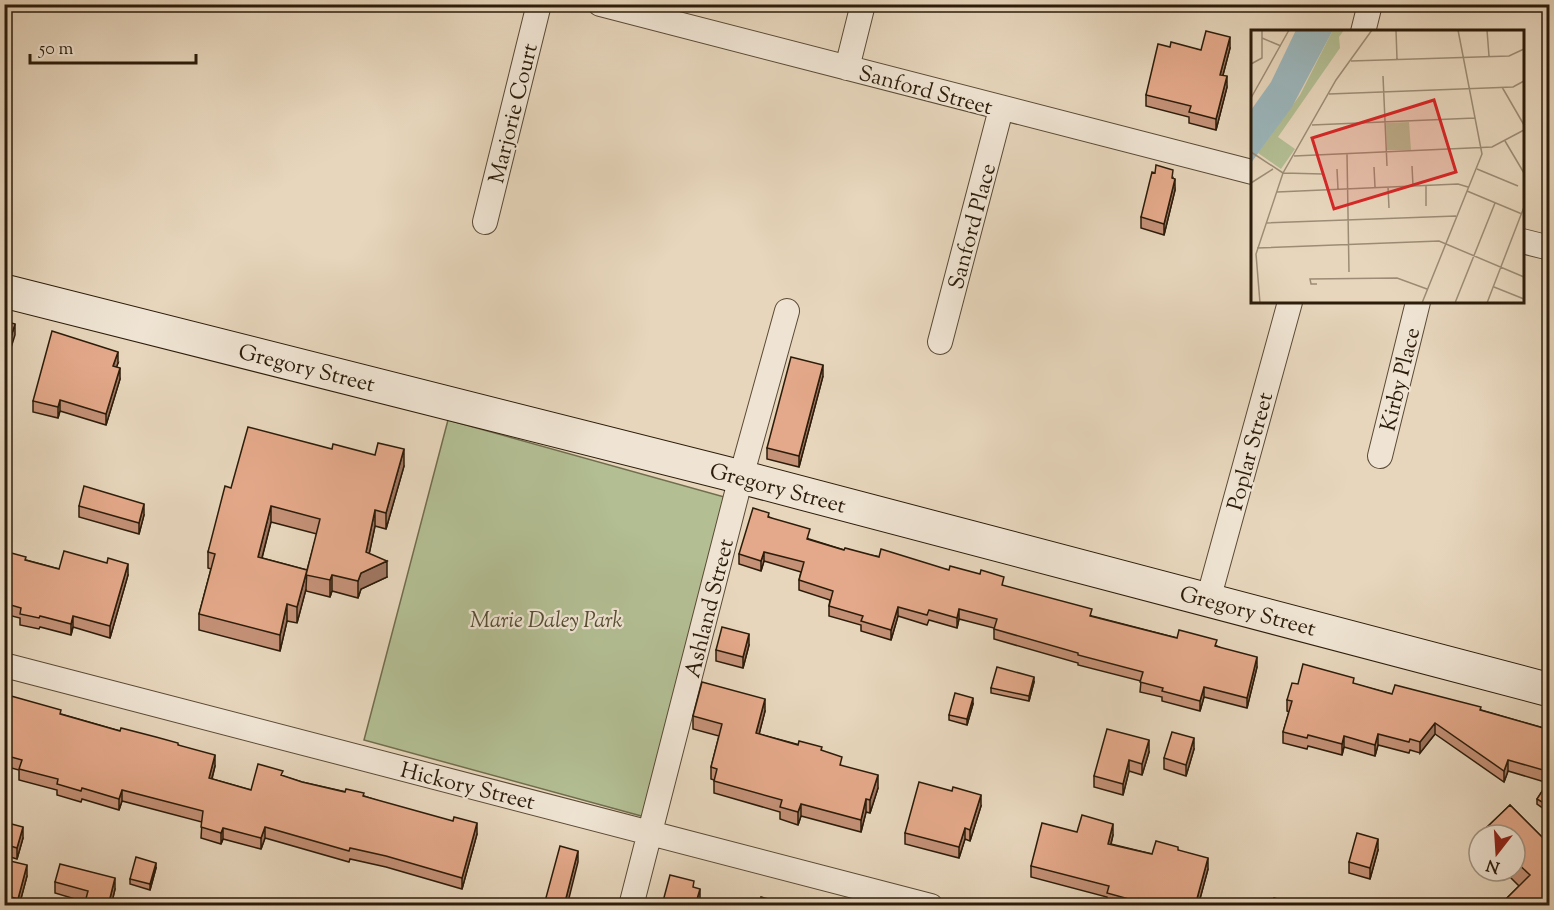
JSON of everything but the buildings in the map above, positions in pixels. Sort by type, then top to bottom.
[{"type":"street","name":"Marjorie Court","points":[[485,222],[539,4]]},
{"type":"street","name":"Sanford Street","points":[[600,4],[1251,172]]},
{"type":"street","points":[[847,68],[863,4]]},
{"type":"street","points":[[1364,30],[1370,4]]},
{"type":"street","name":"Sanford Place","points":[[940,342],[1001,109]]},
{"type":"street","points":[[1524,242],[1550,248]]},
{"type":"street","name":"Gregory Street","points":[[4,291],[741,477],[1550,690]]},
{"type":"street","name":"Poplar Street","points":[[1208,600],[1290,303]]},
{"type":"street","name":"Kirby Place","points":[[1380,456],[1418,303]]},
{"type":"street","name":"Ashland Street","points":[[631,906],[741,477],[787,310]]},
{"type":"street","name":"Hickory Street","points":[[4,665],[931,906]]},
{"type":"green space","name":"Marie Daley Park","points":[[448,420],[728,498],[645,817],[364,740]]}]
